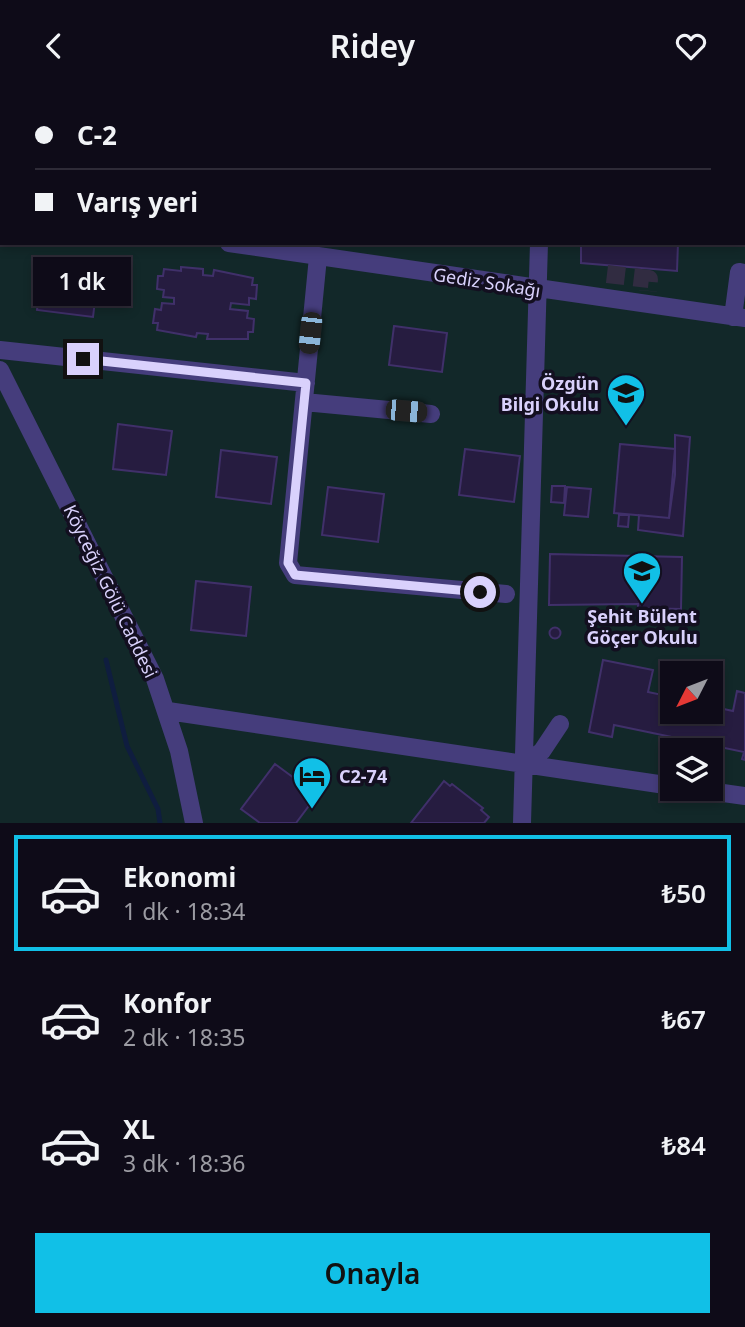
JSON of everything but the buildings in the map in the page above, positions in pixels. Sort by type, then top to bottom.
[{"type":"street","name":"Gediz Sokağı","points":[[246,245],[537,289],[648,298],[739,317]]},
{"type":"street","points":[[523,823],[539,245]]},
{"type":"street","points":[[318,257],[288,563],[295,575],[506,594]]},
{"type":"street","points":[[739,317],[739,272],[745,273]]},
{"type":"street","points":[[0,350],[306,383]]},
{"type":"street","name":"Köyceğiz Gölü Caddesi","points":[[0,370],[137,641],[168,711],[194,823]]},
{"type":"street","points":[[304,402],[431,414]]},
{"type":"street","points":[[168,711],[660,784]]},
{"type":"street","points":[[524,765],[542,751],[560,724]]},
{"type":"street","points":[[723,793],[745,796]]},
{"type":"green space","points":[[0,245],[745,245],[745,823],[0,823]]},
{"type":"waterway","points":[[106,660],[127,746],[158,809],[160,823]]},
{"type":"tunnel","points":[[607,274],[649,279],[648,291]]},
{"type":"place","name":"Özgün Bilgi Okulu","points":[[626,427]]},
{"type":"place","name":"Şehit Bülent Göçer Okulu","points":[[642,605]]},
{"type":"place","name":"C2-74","points":[[312,810]]},
{"type":"route","points":[[83,359],[306,383],[288,563],[291,571],[295,575],[480,592]]}]
